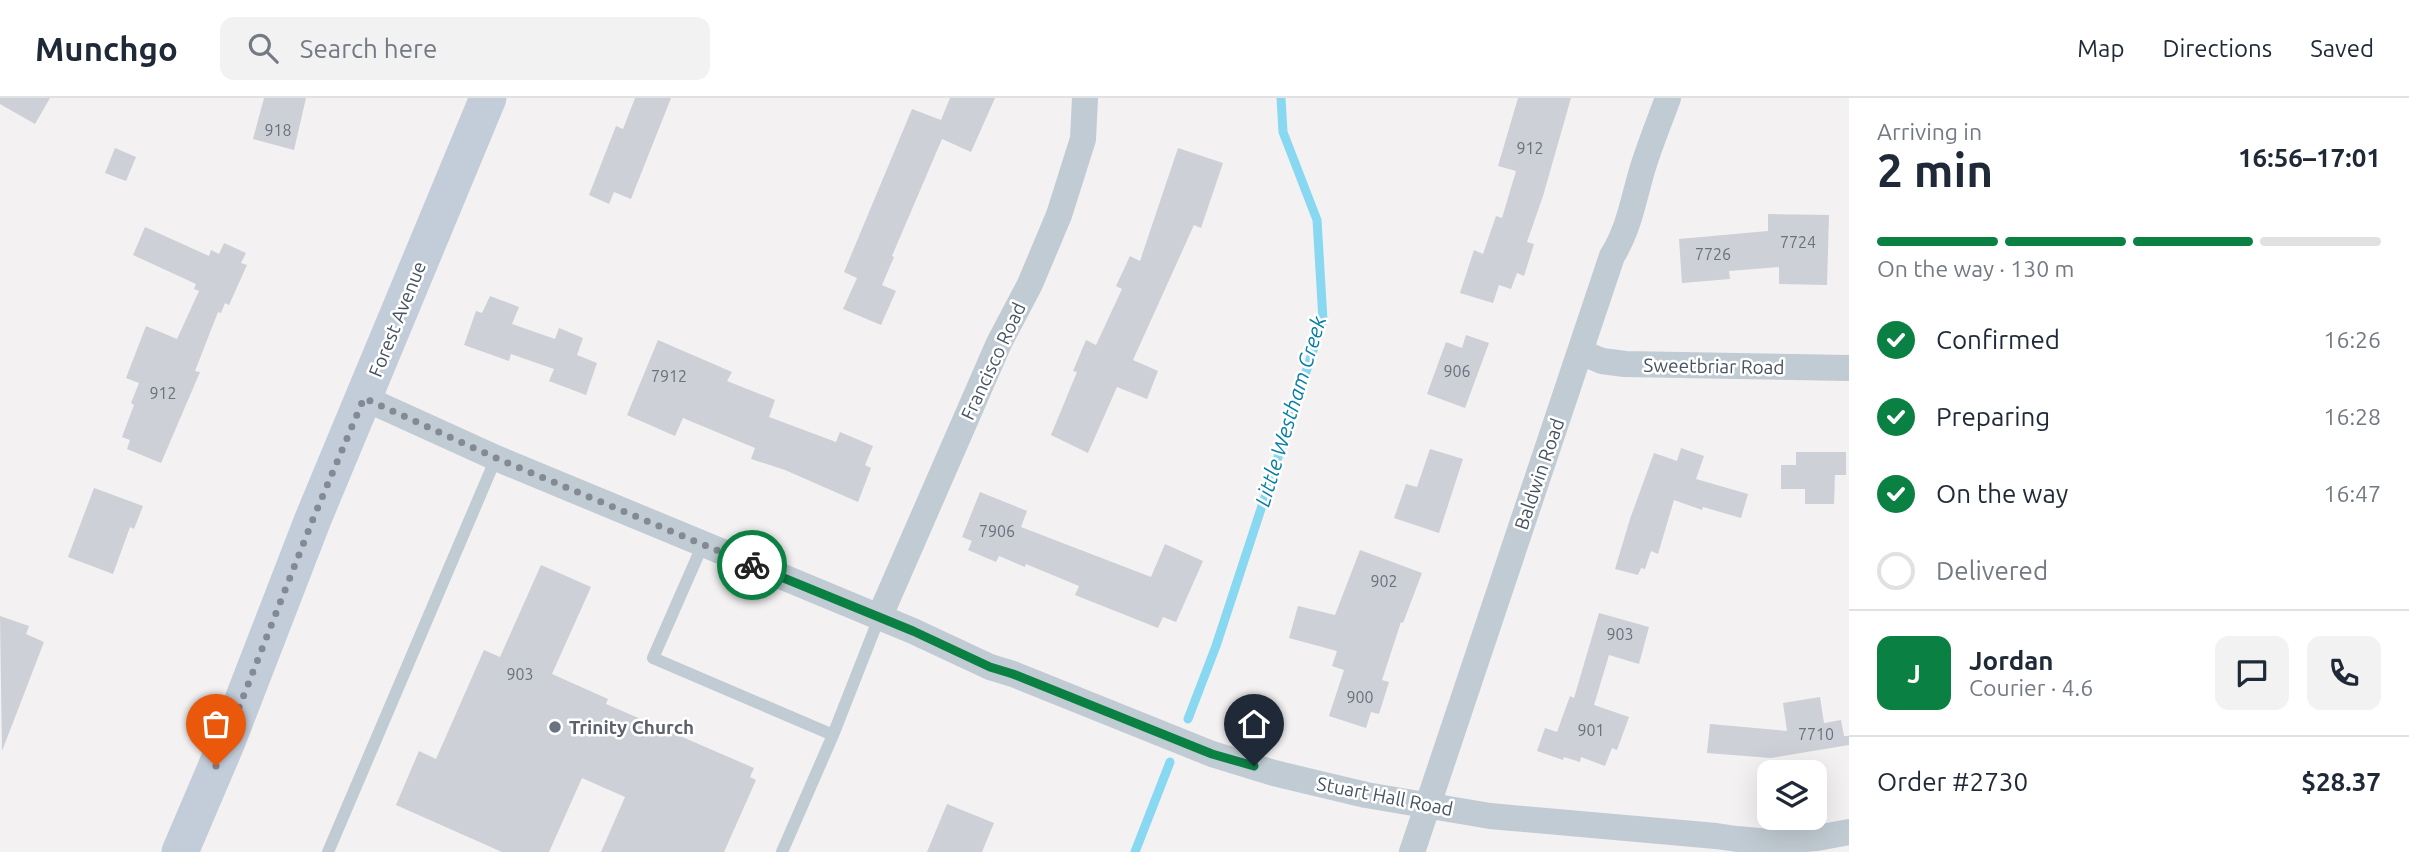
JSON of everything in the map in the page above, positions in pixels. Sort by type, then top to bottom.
[{"type":"main road","name":"Forest Avenue","points":[[180,852],[226,744],[313,519],[488,98]]},
{"type":"street","name":"Francisco Road","points":[[878,618],[999,343],[1030,284],[1059,215],[1083,139],[1085,98]]},
{"type":"street","name":"Baldwin Road","points":[[1412,852],[1612,256],[1620,244],[1644,164],[1668,98]]},
{"type":"street","name":"Sweetbriar Road","points":[[1580,352],[1602,361],[1625,364],[1849,369]]},
{"type":"street","name":"Stuart Hall Road","points":[[364,398],[496,458],[913,631],[990,667],[1212,754],[1287,776],[1366,795],[1490,816],[1769,842],[1849,832]]},
{"type":"lane","points":[[328,852],[496,458]]},
{"type":"lane","points":[[703,544],[653,659],[833,736]]},
{"type":"lane","points":[[782,852],[833,736],[878,618]]},
{"type":"building","points":[[0,98],[50,98],[35,124],[0,104]]},
{"type":"building","points":[[264,98],[306,98],[294,150],[253,139]]},
{"type":"building","points":[[635,98],[671,98],[631,199],[614,192],[609,204],[589,195],[616,126],[623,129]]},
{"type":"building","points":[[950,98],[995,98],[971,152],[942,139],[882,285],[896,291],[881,325],[843,309],[857,278],[844,272],[912,109],[941,120]]},
{"type":"building","points":[[1518,98],[1571,98],[1527,242],[1534,244],[1524,276],[1517,273],[1511,289],[1499,285],[1493,303],[1460,293],[1474,250],[1483,254],[1496,216],[1502,218],[1516,171],[1498,166]]},
{"type":"building","points":[[115,148],[136,157],[126,181],[105,173]]},
{"type":"building","points":[[1178,148],[1223,163],[1201,228],[1194,225],[1133,360],[1158,371],[1147,399],[1117,387],[1088,453],[1051,435],[1077,372],[1073,371],[1086,340],[1096,345],[1122,289],[1116,286],[1130,256],[1140,261]]},
{"type":"building","points":[[1768,214],[1829,215],[1827,285],[1779,284],[1779,267],[1729,271],[1730,279],[1682,283],[1679,239],[1768,231]]},
{"type":"building","points":[[145,227],[209,256],[211,250],[219,254],[224,243],[246,253],[241,263],[247,265],[229,305],[225,303],[221,313],[218,312],[195,371],[200,372],[161,463],[127,449],[130,440],[122,437],[139,383],[126,378],[146,326],[177,339],[199,291],[194,289],[196,284],[133,255]]},
{"type":"building","points":[[490,296],[519,307],[512,324],[555,339],[559,328],[583,338],[577,355],[597,363],[586,395],[549,381],[554,369],[511,354],[509,361],[464,345],[476,311],[482,313]]},
{"type":"building","points":[[1466,335],[1489,343],[1465,408],[1427,394],[1446,342],[1462,348]]},
{"type":"building","points":[[658,340],[732,372],[727,381],[775,400],[769,417],[836,442],[840,432],[873,446],[865,465],[871,468],[858,502],[785,470],[751,459],[755,448],[683,418],[675,436],[627,415]]},
{"type":"building","points":[[1681,448],[1704,456],[1696,479],[1748,494],[1741,518],[1703,507],[1702,510],[1674,500],[1658,554],[1651,551],[1645,569],[1641,568],[1638,575],[1615,569],[1654,453],[1677,461]]},
{"type":"building","points":[[1430,449],[1463,459],[1439,533],[1394,518],[1406,484],[1417,487]]},
{"type":"building","points":[[1796,452],[1846,452],[1846,475],[1835,475],[1834,504],[1805,504],[1805,489],[1781,489],[1781,465],[1796,465]]},
{"type":"building","points":[[94,488],[143,506],[134,529],[130,527],[113,574],[68,557]]},
{"type":"building","points":[[980,492],[1027,511],[1021,527],[1151,577],[1165,544],[1203,561],[1176,622],[1163,617],[1158,628],[1075,595],[1079,586],[1026,564],[1025,567],[999,556],[996,562],[968,550],[972,541],[962,537]]},
{"type":"building","points":[[1360,550],[1422,573],[1403,623],[1401,622],[1382,680],[1389,682],[1379,714],[1371,712],[1366,728],[1329,716],[1344,670],[1332,666],[1337,651],[1289,638],[1298,606],[1335,615]]},
{"type":"building","name":"Trinity Church","points":[[541,565],[591,587],[552,674],[608,699],[606,704],[754,768],[750,777],[756,780],[724,852],[601,852],[625,797],[582,778],[549,852],[502,852],[396,805],[419,751],[436,759],[484,650],[500,657]]},
{"type":"building","points":[[1599,613],[1649,627],[1639,664],[1609,655],[1594,705],[1629,717],[1617,750],[1612,748],[1605,766],[1581,757],[1580,762],[1564,757],[1563,760],[1537,751],[1545,728],[1557,732],[1570,696],[1574,698]]},
{"type":"building","points":[[0,616],[29,626],[26,634],[44,642],[2,751]]},
{"type":"building","points":[[1820,697],[1824,723],[1841,720],[1844,736],[1849,736],[1849,745],[1771,758],[1707,753],[1710,724],[1787,731],[1783,703]]},
{"type":"building","points":[[947,804],[994,823],[982,852],[927,852]]},
{"type":"waterway","name":"Little Westham Creek","points":[[1188,719],[1216,646],[1323,320],[1317,220],[1283,132],[1281,98]]},
{"type":"waterway","name":"Little Westham Creek","points":[[1135,852],[1170,762]]},
{"type":"way so far","points":[[216,766],[313,519],[364,398],[496,458],[752,565]]},
{"type":"place","name":"Trinity Church","points":[[555,727]]},
{"type":"route","points":[[752,565],[913,631],[990,667],[1212,754],[1254,766]]}]
